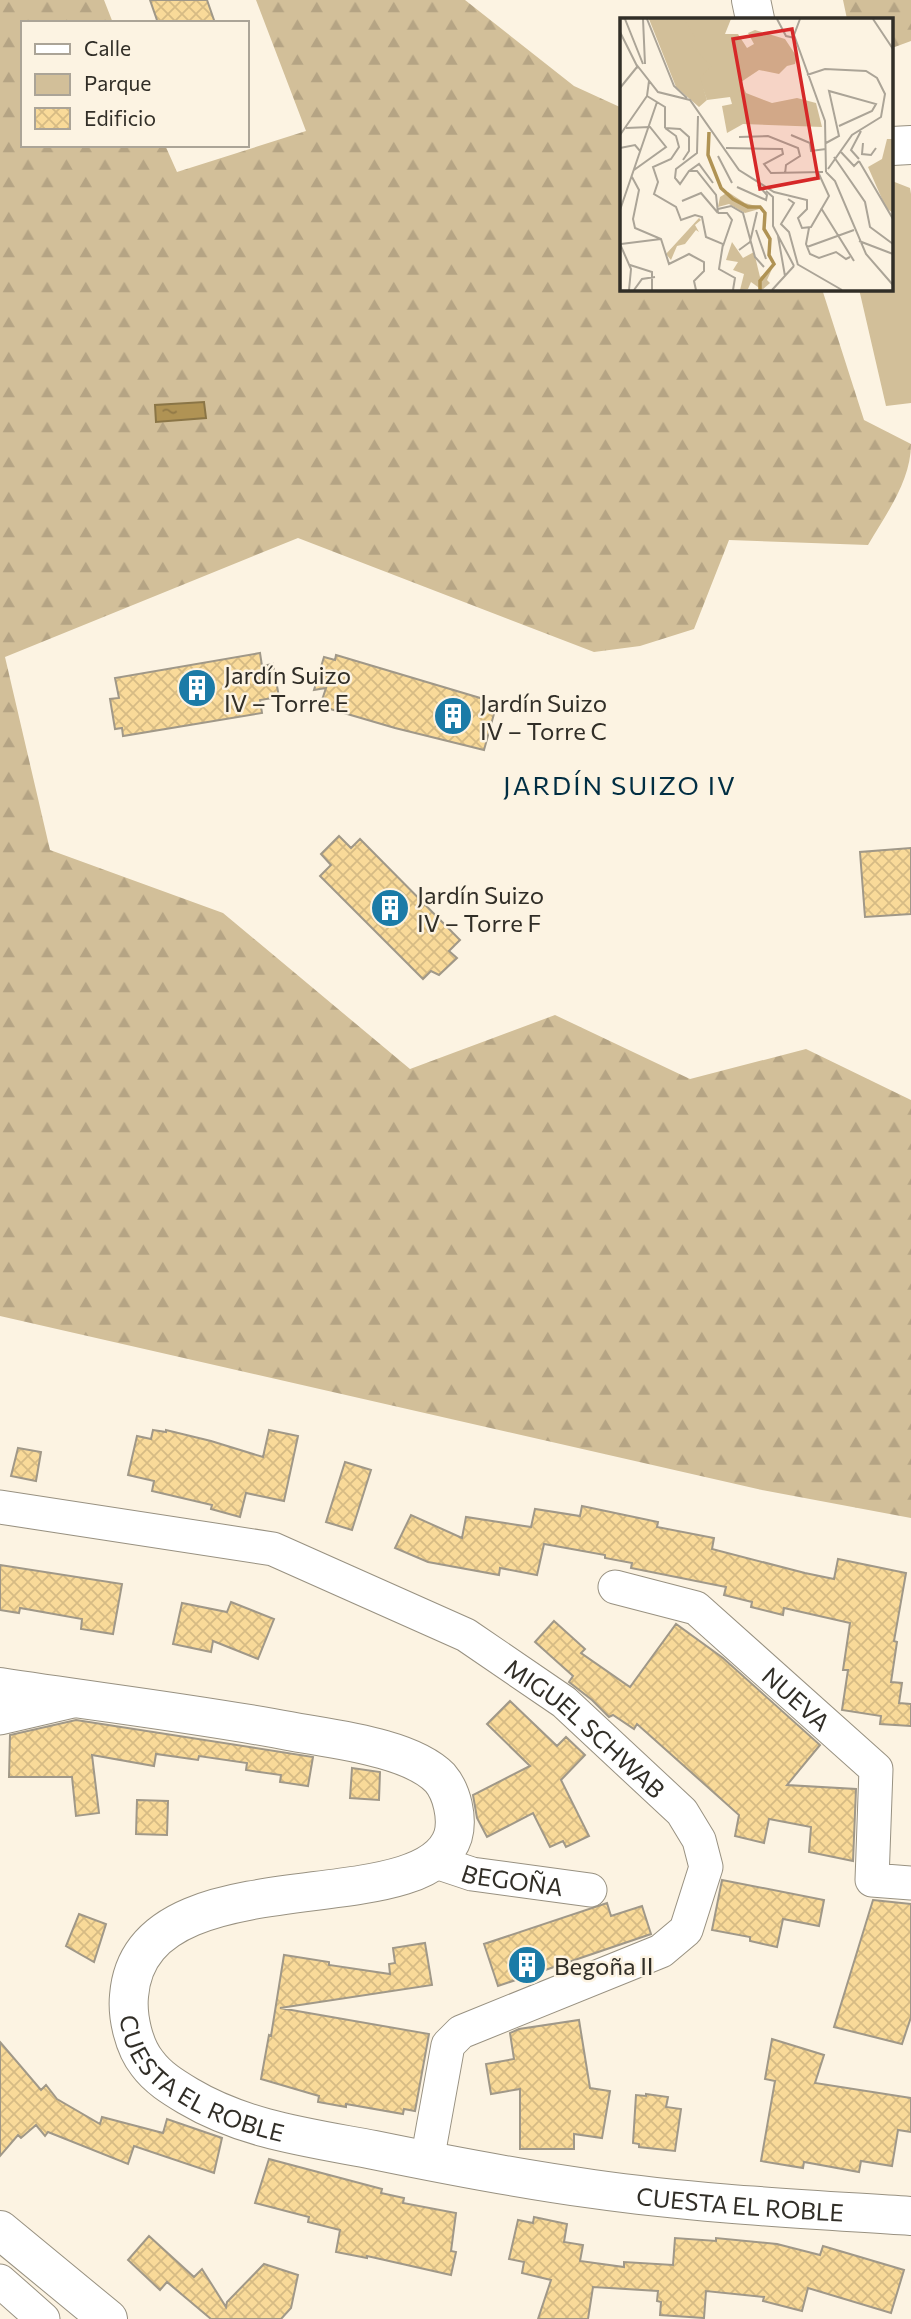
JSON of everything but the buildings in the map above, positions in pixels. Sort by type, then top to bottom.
[{"type":"main road","points":[[751,0],[755,18]]},
{"type":"main road","points":[[0,1687],[214,1717],[373,1746],[406,1757],[438,1776],[453,1798],[453,1836],[436,1862]]},
{"type":"main road","name":"CUESTA EL ROBLE","points":[[436,1862],[402,1877],[214,1909],[178,1923],[149,1943],[138,1959],[130,1982],[128,2005],[133,2034],[145,2062],[166,2083],[214,2111],[267,2129],[427,2161],[605,2191],[710,2203],[911,2216]]},
{"type":"main road","points":[[0,2230],[108,2319]]},
{"type":"street","name":"MIGUEL SCHWAB","points":[[0,1507],[273,1549],[466,1635],[564,1702],[682,1812],[699,1840],[706,1867],[687,1930],[661,1951],[461,2032],[448,2045],[427,2161]]},
{"type":"street","name":"NUEVA","points":[[615,1587],[696,1608],[876,1769],[872,1880],[911,1883]]},
{"type":"street","points":[[0,1718],[80,1699]]},
{"type":"street","name":"BEGOÑA","points":[[436,1862],[472,1874],[590,1890]]},
{"type":"street","points":[[0,2281],[43,2319]]},
{"type":"street","points":[[0,2290],[22,2319]]},
{"type":"green space","points":[[0,0],[104,0],[112,21],[21,21],[21,147],[166,147],[177,172],[306,131],[256,0],[465,0],[574,86],[620,107],[620,290],[822,290],[864,420],[911,444],[907,471],[890,509],[868,545],[729,540],[694,629],[640,646],[594,652],[298,538],[5,657],[50,850],[223,913],[410,1069],[555,1015],[690,1079],[806,1049],[911,1100],[911,1518],[762,1490],[0,1316]]},
{"type":"green space","points":[[843,0],[911,0],[911,41],[894,47],[894,18],[847,18]]},
{"type":"green space","points":[[894,182],[910,188],[911,194],[911,403],[886,406],[859,290],[894,290]]},
{"type":"water","points":[[204,402],[206,418],[156,422],[155,405]]},
{"type":"place","name":"Jardín Suizo IV – Torre E","points":[[197,688]]},
{"type":"place","name":"Jardín Suizo IV – Torre C","points":[[453,716]]},
{"type":"place","name":"Jardín Suizo IV – Torre F","points":[[390,908]]},
{"type":"place","name":"Begoña II","points":[[527,1965]]},
{"type":"district","name":"JARDÍN SUIZO IV","points":[[620,784]]}]
